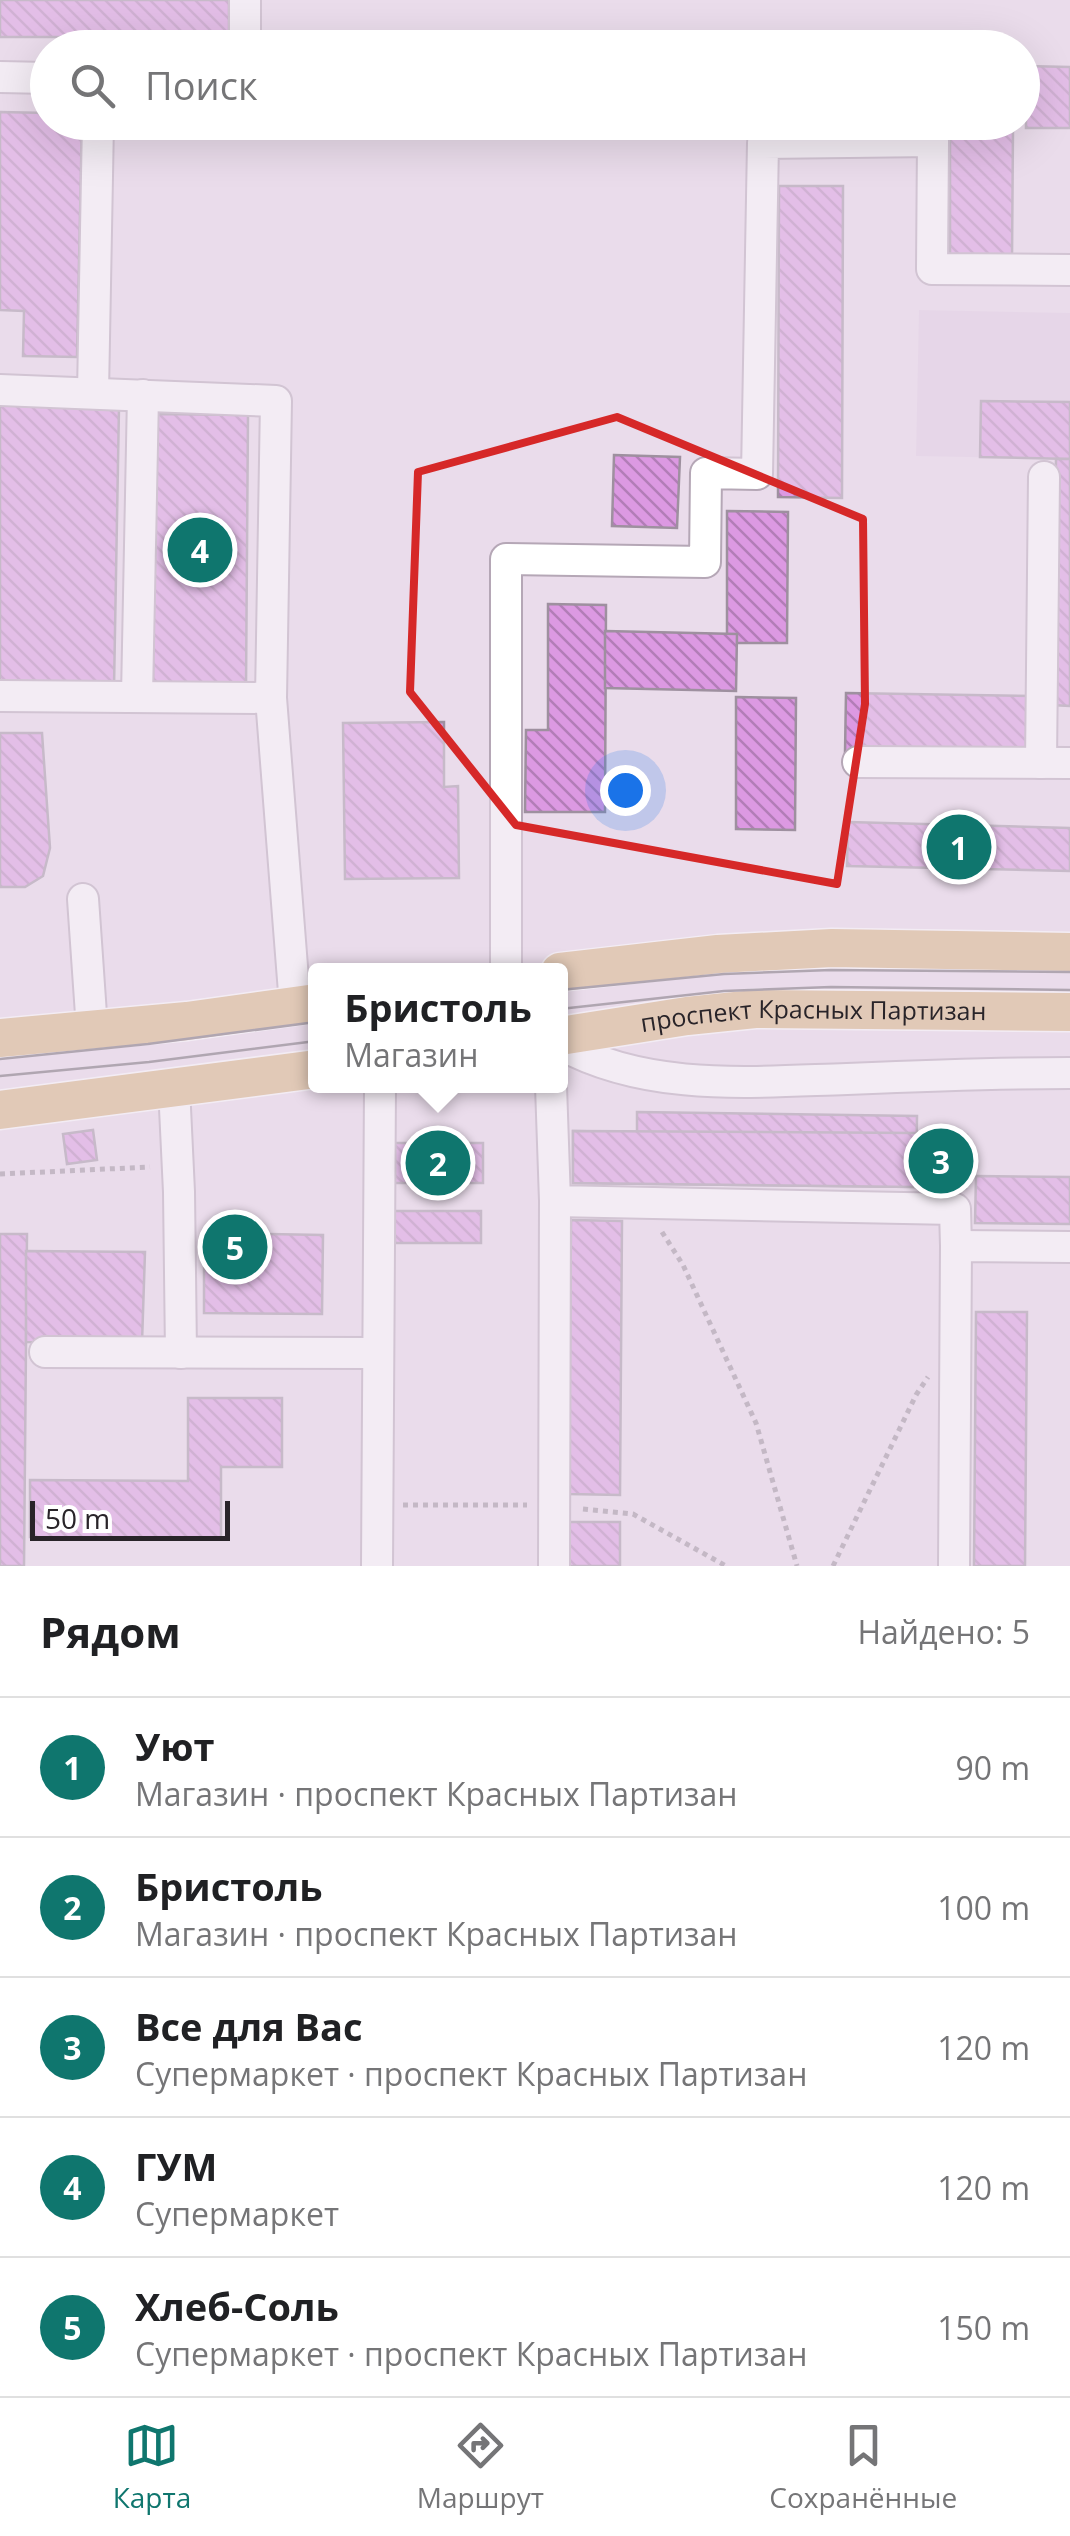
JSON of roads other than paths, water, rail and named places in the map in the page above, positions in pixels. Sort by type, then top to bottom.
[{"type":"main road","points":[[568,971],[718,954],[832,948],[1070,952]]},
{"type":"main road","points":[[0,1038],[187,1021],[305,1004]]},
{"type":"main road","name":"проспект Красных Партизан","points":[[568,1035],[755,1009],[1070,1012]]},
{"type":"main road","points":[[0,1110],[308,1070]]},
{"type":"street","points":[[245,0],[246,30]]},
{"type":"street","points":[[0,77],[30,78]]},
{"type":"street","points":[[93,393],[98,140]]},
{"type":"street","points":[[506,963],[506,559],[705,562],[706,474],[756,474],[763,143],[933,141],[932,269],[1070,270]]},
{"type":"street","points":[[0,390],[276,400],[271,698],[305,1004]]},
{"type":"street","points":[[137,696],[143,395]]},
{"type":"street","points":[[858,762],[1056,763],[1044,477]]},
{"type":"street","points":[[0,696],[271,698]]},
{"type":"street","points":[[83,899],[92,1029]]},
{"type":"street","points":[[568,1048],[627,1072],[710,1081],[1070,1073]]},
{"type":"street","points":[[174,1087],[181,1353]]},
{"type":"street","points":[[377,1566],[380,1093]]},
{"type":"street","points":[[552,1093],[554,1566]]},
{"type":"street","points":[[555,1201],[955,1209],[954,1566]]},
{"type":"street","points":[[956,1246],[1070,1247]]},
{"type":"street","points":[[45,1352],[377,1353]]},
{"type":"tram line","points":[[568,989],[724,974],[831,970],[1070,972]]},
{"type":"tram line","points":[[568,1008],[724,991],[831,987],[1070,990]]},
{"type":"tram line","points":[[0,1059],[308,1023]]},
{"type":"tram line","points":[[0,1076],[308,1042]]},
{"type":"place","name":"ГУМ","points":[[200,550]]},
{"type":"place","name":"Уют","points":[[959,847]]},
{"type":"place","name":"Все для Вас","points":[[941,1161]]},
{"type":"place","name":"Бристоль","points":[[438,1163]]},
{"type":"place","name":"Хлеб-Соль","points":[[235,1247]]}]
